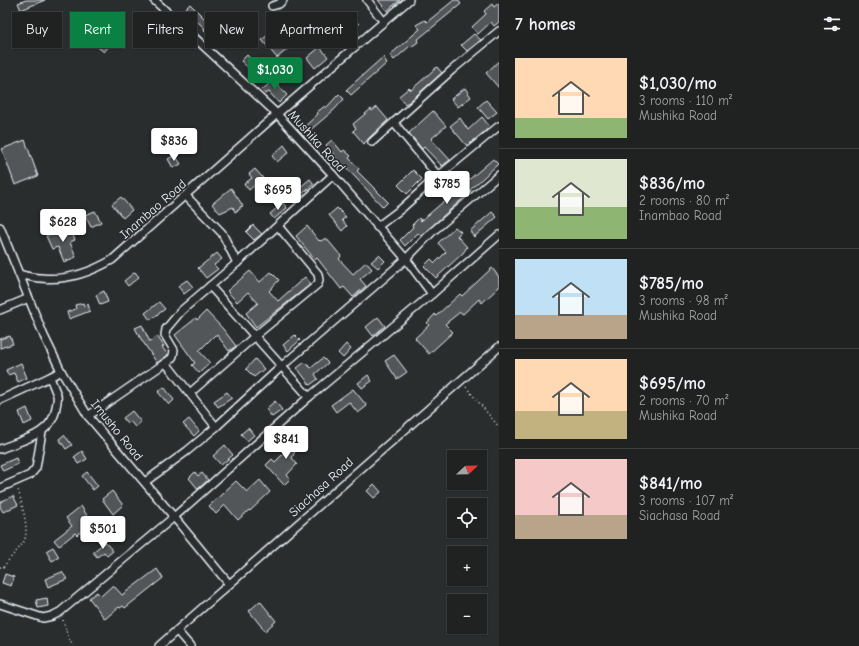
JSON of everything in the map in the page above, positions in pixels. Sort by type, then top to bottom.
[{"type":"street","name":"Mushika Road","points":[[154,0],[277,114],[333,175],[406,259],[432,294]]},
{"type":"street","points":[[272,6],[279,4],[283,0]]},
{"type":"street","points":[[367,0],[384,22]]},
{"type":"street","name":"Inambao Road","points":[[19,274],[40,278],[62,278],[98,268],[112,260],[409,0]]},
{"type":"street","points":[[372,142],[452,70],[499,33]]},
{"type":"street","points":[[394,123],[438,176]]},
{"type":"street","points":[[377,227],[401,209],[438,176],[499,126]]},
{"type":"street","points":[[88,416],[166,363],[173,356],[174,350],[165,335],[166,329],[181,311],[237,263],[333,175]]},
{"type":"street","points":[[145,482],[187,451],[216,427],[282,366],[406,259],[432,232],[499,175]]},
{"type":"street","points":[[186,196],[222,234],[237,263]]},
{"type":"street","points":[[190,392],[318,284],[318,274],[278,226]]},
{"type":"street","name":"Imusho Road","points":[[0,227],[44,336],[61,371],[88,416],[145,482],[229,584]]},
{"type":"street","points":[[0,604],[43,618],[60,612],[174,517],[309,397],[432,294],[499,235]]},
{"type":"street","points":[[210,286],[309,397]]},
{"type":"street","points":[[0,310],[29,298]]},
{"type":"street","name":"Siachasa Road","points":[[159,646],[499,347]]},
{"type":"street","points":[[166,363],[216,427]]},
{"type":"street","points":[[0,400],[50,378],[61,371]]},
{"type":"street","points":[[0,449],[42,432],[49,426],[55,414],[57,396],[50,378]]},
{"type":"street","points":[[0,488],[30,476],[36,468],[42,432]]},
{"type":"street","points":[[177,631],[190,646]]},
{"type":"path","points":[[462,380],[499,427]]},
{"type":"path","points":[[0,567],[3,568],[8,559],[25,540],[26,531],[17,481]]},
{"type":"path","points":[[60,612],[68,637],[74,646]]},
{"type":"building","points":[[26,0],[45,0],[21,10],[18,3]]},
{"type":"building","points":[[378,0],[400,0],[387,11]]},
{"type":"building","points":[[454,0],[458,0],[461,4],[417,40],[418,42],[411,47],[410,46],[394,60],[390,55],[420,29],[416,25],[425,20],[427,22]]},
{"type":"building","points":[[499,3],[499,22],[494,26],[491,22],[478,34],[472,27],[486,14],[484,11],[492,4],[494,7]]},
{"type":"building","points":[[190,4],[205,19],[205,29],[197,21],[197,12],[188,12],[185,9]]},
{"type":"building","points":[[474,34],[481,40],[467,51],[461,45]]},
{"type":"building","points":[[266,36],[266,45],[262,40]]},
{"type":"building","points":[[99,48],[107,48],[104,52]]},
{"type":"building","points":[[269,48],[289,48],[277,58]]},
{"type":"building","points":[[319,48],[321,48],[328,57],[315,68],[307,58]]},
{"type":"building","points":[[247,55],[259,68],[254,73],[241,61]]},
{"type":"building","points":[[383,57],[387,63],[351,95],[346,90]]},
{"type":"building","points":[[499,61],[499,88],[486,73]]},
{"type":"building","points":[[437,67],[442,73],[405,104],[399,96],[409,88],[411,90]]},
{"type":"building","points":[[273,80],[287,95],[279,103],[269,92],[265,94],[262,90]]},
{"type":"building","points":[[465,88],[471,97],[458,107],[451,99]]},
{"type":"building","points":[[339,94],[344,99],[334,110],[308,132],[303,128],[318,114],[317,112],[325,106],[326,108]]},
{"type":"building","points":[[486,100],[497,112],[488,119],[478,107]]},
{"type":"building","points":[[377,107],[388,120],[364,144],[353,131],[356,128],[353,124],[371,109],[372,111]]},
{"type":"building","points":[[433,111],[446,126],[431,139],[450,160],[442,166],[424,147],[422,149],[409,133]]},
{"type":"building","points":[[482,117],[490,127],[467,146],[450,126],[460,118],[468,130]]},
{"type":"building","points":[[25,140],[38,176],[15,185],[2,149]]},
{"type":"building","points":[[332,140],[342,152],[344,150],[351,156],[349,158],[359,169],[357,171],[388,202],[383,207],[343,164],[341,166],[334,159],[336,157],[326,145]]},
{"type":"building","points":[[284,145],[289,152],[277,162],[272,156]]},
{"type":"building","points":[[175,155],[181,164],[173,168],[168,159]]},
{"type":"building","points":[[493,159],[498,164],[470,190],[471,191],[421,236],[418,233],[405,246],[400,240],[413,227],[412,225],[419,218],[421,221]]},
{"type":"building","points":[[255,169],[263,178],[249,190],[244,184],[252,178],[249,174]]},
{"type":"building","points":[[413,170],[422,179],[407,194],[398,185]]},
{"type":"building","points":[[310,179],[314,184],[302,194],[298,189]]},
{"type":"building","points":[[231,188],[243,206],[235,212],[233,207],[220,213],[212,204]]},
{"type":"building","points":[[121,197],[132,210],[123,218],[112,204]]},
{"type":"building","points":[[283,203],[287,208],[274,219],[270,214]]},
{"type":"building","points":[[337,208],[346,217],[342,220],[347,226],[342,231],[329,215]]},
{"type":"building","points":[[95,211],[101,222],[91,227],[85,215]]},
{"type":"building","points":[[492,212],[497,217],[474,237],[470,231]]},
{"type":"building","points":[[253,225],[262,234],[254,240],[246,232]]},
{"type":"building","points":[[69,226],[75,240],[70,242],[76,257],[64,262],[58,247],[52,249],[46,236]]},
{"type":"building","points":[[307,226],[319,241],[326,238],[341,256],[339,259],[353,274],[366,262],[372,269],[360,279],[366,286],[353,297],[344,287],[341,289],[317,258],[315,260],[296,236]]},
{"type":"building","points":[[455,227],[461,232],[457,236],[467,247],[463,253],[436,278],[424,266],[431,259],[435,263],[446,252],[438,243]]},
{"type":"building","points":[[217,253],[222,259],[214,265],[218,269],[206,278],[198,268]]},
{"type":"building","points":[[379,255],[385,261],[378,268],[371,262]]},
{"type":"building","points":[[492,268],[499,277],[499,287],[482,303],[479,299],[463,314],[460,312],[445,324],[453,332],[429,354],[415,338],[429,325],[427,323],[435,314],[436,316],[460,294],[462,296]]},
{"type":"building","points":[[250,271],[260,282],[271,272],[279,280],[269,291],[278,301],[305,277],[311,284],[256,327],[246,313],[258,303],[248,292],[237,302],[227,291]]},
{"type":"building","points":[[135,272],[139,277],[128,286],[124,281]]},
{"type":"building","points":[[187,280],[193,287],[184,294],[178,286]]},
{"type":"building","points":[[104,291],[108,302],[100,305],[96,295]]},
{"type":"building","points":[[159,302],[165,309],[150,320],[145,313]]},
{"type":"building","points":[[83,303],[84,306],[88,304],[90,311],[69,319],[67,312],[76,309],[75,305]]},
{"type":"building","points":[[206,311],[236,346],[229,351],[217,335],[215,335],[199,351],[210,363],[199,373],[192,365],[195,363],[175,335],[196,318],[197,320]]},
{"type":"building","points":[[378,317],[385,326],[373,336],[366,327]]},
{"type":"building","points":[[142,325],[150,342],[157,336],[168,355],[157,363],[135,328]]},
{"type":"building","points":[[295,335],[300,340],[288,351],[283,345]]},
{"type":"building","points":[[10,336],[13,344],[0,348],[0,339]]},
{"type":"building","points":[[346,344],[351,349],[343,358],[338,353]]},
{"type":"building","points":[[394,355],[407,372],[397,379],[385,361]]},
{"type":"building","points":[[323,358],[328,363],[315,374],[318,379],[310,385],[297,368],[305,362],[311,368]]},
{"type":"building","points":[[255,359],[264,369],[254,377],[246,369]]},
{"type":"building","points":[[21,363],[27,378],[18,382],[14,373],[8,375],[6,370]]},
{"type":"building","points":[[368,375],[372,381],[362,388],[358,383]]},
{"type":"building","points":[[164,387],[174,400],[169,405],[158,392]]},
{"type":"building","points":[[353,389],[367,406],[358,413],[349,402],[336,412],[331,405]]},
{"type":"building","points":[[227,392],[232,398],[218,407],[214,401]]},
{"type":"building","points":[[275,401],[282,410],[272,417],[266,409]]},
{"type":"building","points":[[27,408],[32,421],[24,425],[19,412]]},
{"type":"building","points":[[132,411],[141,422],[135,427],[130,421],[127,423],[123,418]]},
{"type":"building","points":[[189,419],[199,431],[194,436],[183,424]]},
{"type":"building","points":[[248,428],[254,435],[247,441],[241,434]]},
{"type":"building","points":[[295,432],[304,441],[295,451],[292,458],[297,464],[287,475],[290,479],[284,485],[266,465],[272,459],[275,462],[293,444],[288,439]]},
{"type":"building","points":[[64,435],[72,445],[66,449],[59,439]]},
{"type":"building","points":[[225,445],[233,455],[221,465],[213,456]]},
{"type":"building","points":[[82,451],[87,459],[78,464],[74,457]]},
{"type":"building","points":[[16,458],[18,464],[3,471],[0,465]]},
{"type":"building","points":[[87,472],[98,486],[93,490],[82,476]]},
{"type":"building","points":[[195,472],[198,476],[202,473],[208,480],[198,489],[189,478]]},
{"type":"building","points":[[260,480],[270,492],[238,520],[225,505],[216,514],[209,506],[236,481],[247,492]]},
{"type":"building","points":[[374,484],[381,492],[374,498],[367,491]]},
{"type":"building","points":[[112,491],[123,505],[113,514],[102,499]]},
{"type":"building","points":[[13,496],[18,505],[3,512],[0,507],[0,502]]},
{"type":"building","points":[[81,506],[95,528],[87,533],[84,529],[77,535],[75,533],[59,546],[54,540],[72,526],[66,518]]},
{"type":"building","points":[[105,542],[113,551],[107,556],[104,552],[97,557],[93,552]]},
{"type":"building","points":[[53,547],[59,557],[52,561],[46,551]]},
{"type":"building","points":[[157,569],[163,578],[125,608],[123,606],[120,608],[119,607],[105,619],[89,598],[97,592],[101,596],[113,585],[122,595]]},
{"type":"building","points":[[62,572],[67,579],[48,587],[45,579]]},
{"type":"building","points":[[5,574],[14,577],[11,586],[2,583]]},
{"type":"building","points":[[47,598],[48,606],[38,608],[36,600]]},
{"type":"building","points":[[260,601],[276,621],[265,631],[249,611]]}]
